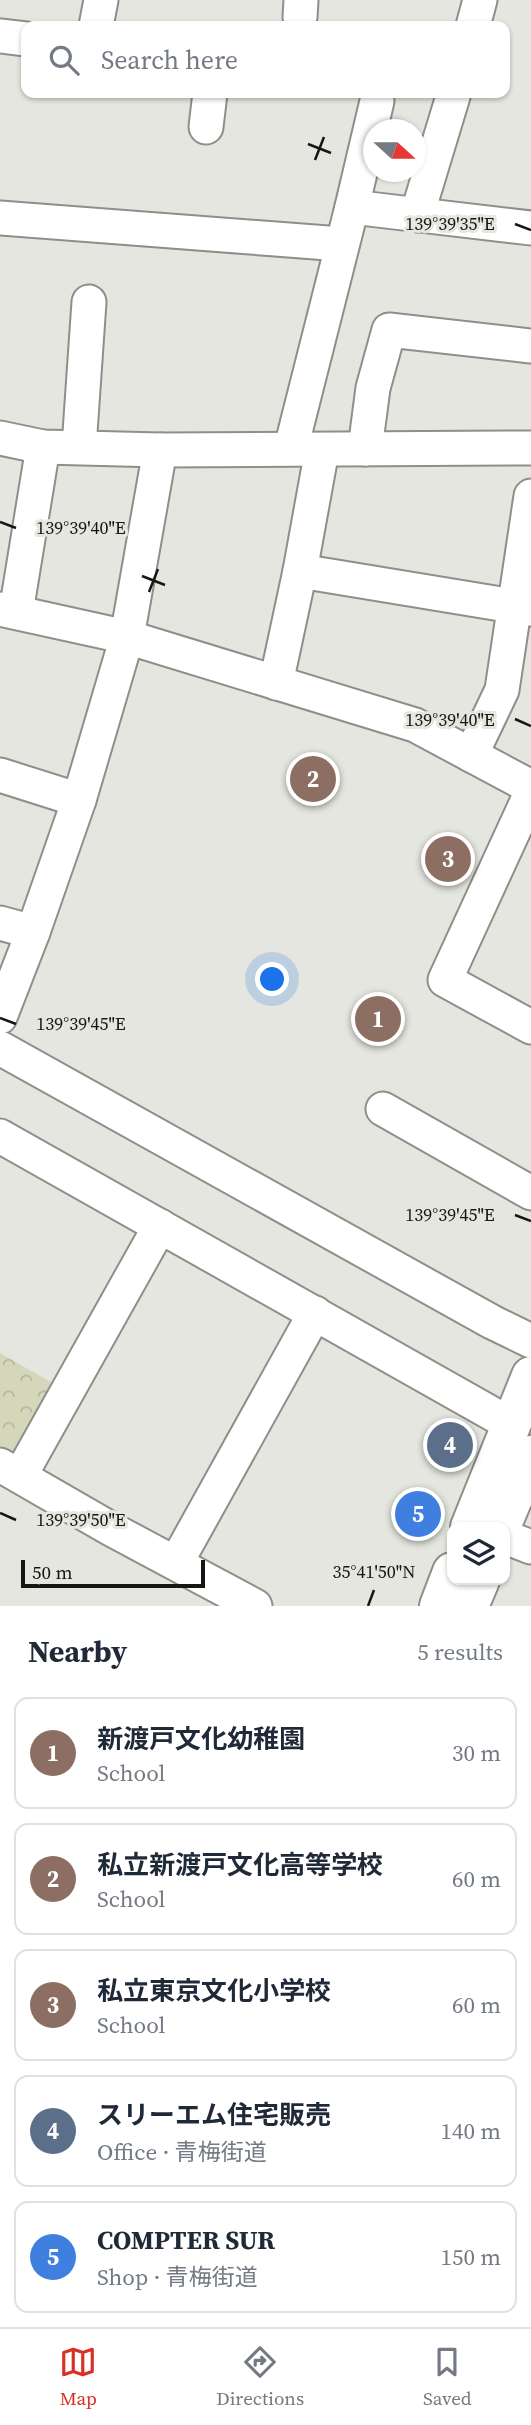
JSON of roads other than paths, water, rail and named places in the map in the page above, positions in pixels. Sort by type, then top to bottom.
[{"type":"main road","points":[[503,1522],[525,1453],[531,1376]]},
{"type":"main road","points":[[474,1522],[525,1453]]},
{"type":"main road","points":[[439,1606],[447,1585]]},
{"type":"main road","points":[[470,1606],[478,1585]]},
{"type":"street","points":[[97,21],[101,0]]},
{"type":"street","points":[[474,21],[480,0]]},
{"type":"street","points":[[0,36],[21,38]]},
{"type":"street","points":[[206,127],[209,98]]},
{"type":"street","points":[[417,215],[452,98]]},
{"type":"street","points":[[276,682],[300,571],[307,449],[341,244],[377,101]]},
{"type":"street","points":[[352,207],[531,228]]},
{"type":"street","points":[[0,218],[341,244]]},
{"type":"street","points":[[79,447],[89,302]]},
{"type":"street","points":[[365,449],[373,388],[388,330],[531,346]]},
{"type":"street","points":[[0,438],[43,447],[160,450],[531,448]]},
{"type":"street","points":[[43,447],[8,610],[127,637],[415,725],[531,787]]},
{"type":"street","points":[[0,1017],[79,800],[127,637],[160,450]]},
{"type":"street","points":[[471,755],[502,690],[523,608],[531,496]]},
{"type":"street","points":[[300,571],[523,608]]},
{"type":"street","points":[[0,775],[79,800]]},
{"type":"street","points":[[531,793],[445,980],[531,1027]]},
{"type":"street","points":[[0,922],[33,932]]},
{"type":"street","points":[[0,1048],[492,1322],[531,1341]]},
{"type":"street","points":[[383,1109],[531,1193]]},
{"type":"street","points":[[0,1136],[315,1313],[525,1453]]},
{"type":"street","points":[[160,1226],[10,1470],[111,1529],[255,1606]]},
{"type":"street","points":[[176,1563],[315,1313]]},
{"type":"street","points":[[510,1539],[531,1547]]},
{"type":"place","name":"私立新渡戸文化高等学校","points":[[313,779]]},
{"type":"place","name":"私立東京文化小学校","points":[[448,859]]},
{"type":"place","name":"新渡戸文化幼稚園","points":[[378,1019]]},
{"type":"place","name":"スリーエム住宅販売","points":[[450,1445]]},
{"type":"place","name":"COMPTER SUR","points":[[418,1514]]}]
